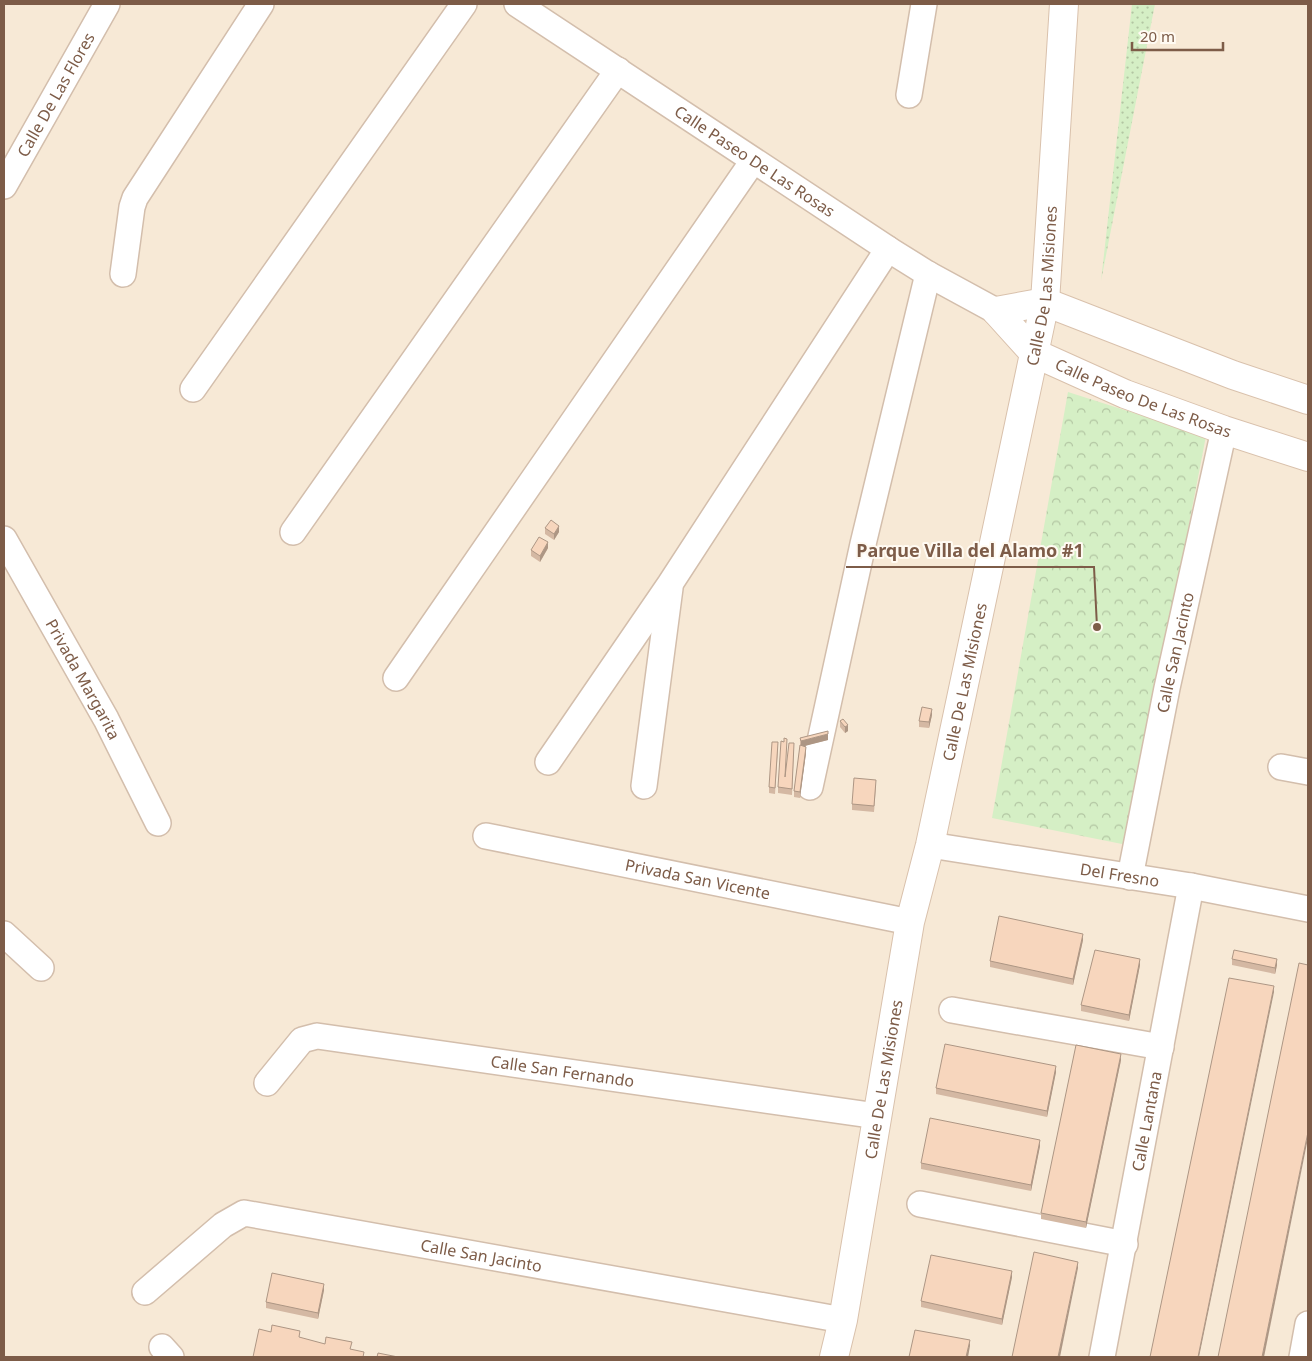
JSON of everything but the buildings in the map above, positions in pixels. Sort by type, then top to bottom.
[{"type":"street","name":"Calle De Las Flores","points":[[4,186],[107,4]]},
{"type":"street","points":[[123,274],[132,206],[135,198],[261,4]]},
{"type":"street","points":[[192,389],[464,4]]},
{"type":"street","name":"Calle Paseo De Las Rosas","points":[[517,4],[753,162],[888,249],[928,274],[996,311],[1034,353],[1125,394],[1224,430],[1308,457]]},
{"type":"street","points":[[909,94],[924,4]]},
{"type":"street","name":"Calle De Las Misiones","points":[[834,1357],[843,1320],[910,922],[930,845],[1045,302],[1064,4]]},
{"type":"street","points":[[293,532],[618,70]]},
{"type":"street","points":[[396,678],[753,162]]},
{"type":"street","points":[[548,762],[670,584],[888,249]]},
{"type":"street","points":[[810,787],[863,544],[928,274]]},
{"type":"street","points":[[996,311],[1045,302],[1233,375],[1308,400]]},
{"type":"street","name":"Calle San Jacinto","points":[[1130,877],[1167,688],[1224,430]]},
{"type":"street","name":"Privada Margarita","points":[[4,539],[106,719],[158,823]]},
{"type":"street","points":[[644,786],[670,584]]},
{"type":"street","points":[[1281,767],[1308,772]]},
{"type":"street","name":"Privada San Vicente","points":[[486,836],[910,922]]},
{"type":"street","name":"Del Fresno","points":[[930,845],[1191,886],[1308,909]]},
{"type":"street","name":"Calle Lantana","points":[[1102,1357],[1125,1244],[1191,886]]},
{"type":"street","points":[[4,934],[40,968]]},
{"type":"street","points":[[952,1010],[1161,1047]]},
{"type":"street","name":"Calle San Fernando","points":[[267,1084],[302,1040],[317,1036],[878,1116]]},
{"type":"street","points":[[920,1204],[1125,1244]]},
{"type":"street","name":"Calle San Jacinto","points":[[144,1292],[223,1225],[244,1212],[843,1320]]},
{"type":"street","points":[[1302,1357],[1308,1324]]},
{"type":"shaded area","points":[[4,4],[1308,4],[1308,1357],[4,1357]]},
{"type":"green space","points":[[1132,4],[1155,4],[1101,281]]},
{"type":"green space","points":[[1068,392],[1206,436],[1127,845],[992,818]]},
{"type":"place","name":"Parque Villa del Alamo #1","points":[[1097,627]]}]
